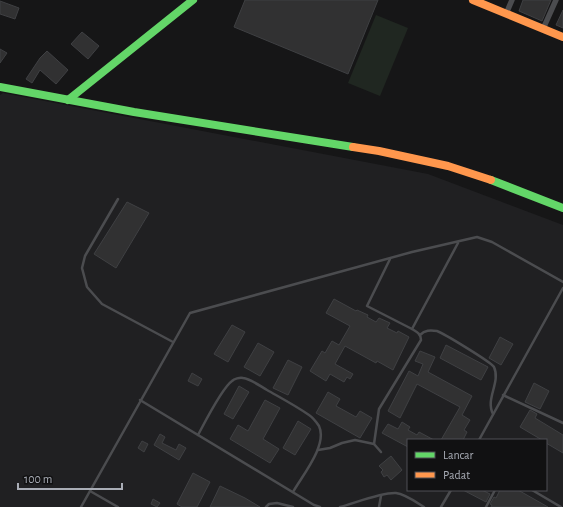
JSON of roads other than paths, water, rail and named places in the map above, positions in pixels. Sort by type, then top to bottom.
[{"type":"street","points":[[68,100],[192,0]]},
{"type":"street","points":[[473,0],[563,37]]},
{"type":"street","points":[[506,14],[512,0]]},
{"type":"street","points":[[543,29],[556,0]]},
{"type":"street","points":[[0,87],[134,112],[379,151],[448,166],[496,182],[563,208]]},
{"type":"lane","points":[[118,199],[84,256],[82,268],[87,287],[102,304],[173,342]]},
{"type":"lane","points":[[81,507],[190,313],[390,258],[477,237],[492,242],[563,282]]},
{"type":"lane","points":[[412,329],[459,242]]},
{"type":"lane","points":[[374,444],[379,409],[421,340],[420,335],[412,329],[367,306],[390,258]]},
{"type":"lane","points":[[480,439],[563,288]]},
{"type":"lane","points":[[420,335],[426,331],[439,331],[484,358],[493,366],[496,378],[490,409],[493,415]]},
{"type":"lane","points":[[198,435],[223,391],[231,381],[242,377],[311,416],[319,427],[320,438],[318,450],[293,492]]},
{"type":"lane","points":[[504,396],[563,423]]},
{"type":"lane","points":[[140,400],[314,505],[320,507]]},
{"type":"lane","points":[[318,450],[330,448],[355,440],[374,444],[381,452]]},
{"type":"lane","points":[[90,491],[118,507]]},
{"type":"lane","points":[[442,507],[450,491]]},
{"type":"lane","points":[[486,507],[494,491]]},
{"type":"lane","points":[[534,491],[561,507]]},
{"type":"lane","points":[[340,507],[396,493],[409,498],[424,507]]},
{"type":"lane","points":[[379,507],[381,496]]},
{"type":"lane","points":[[266,507],[269,504],[277,503],[293,507]]}]
